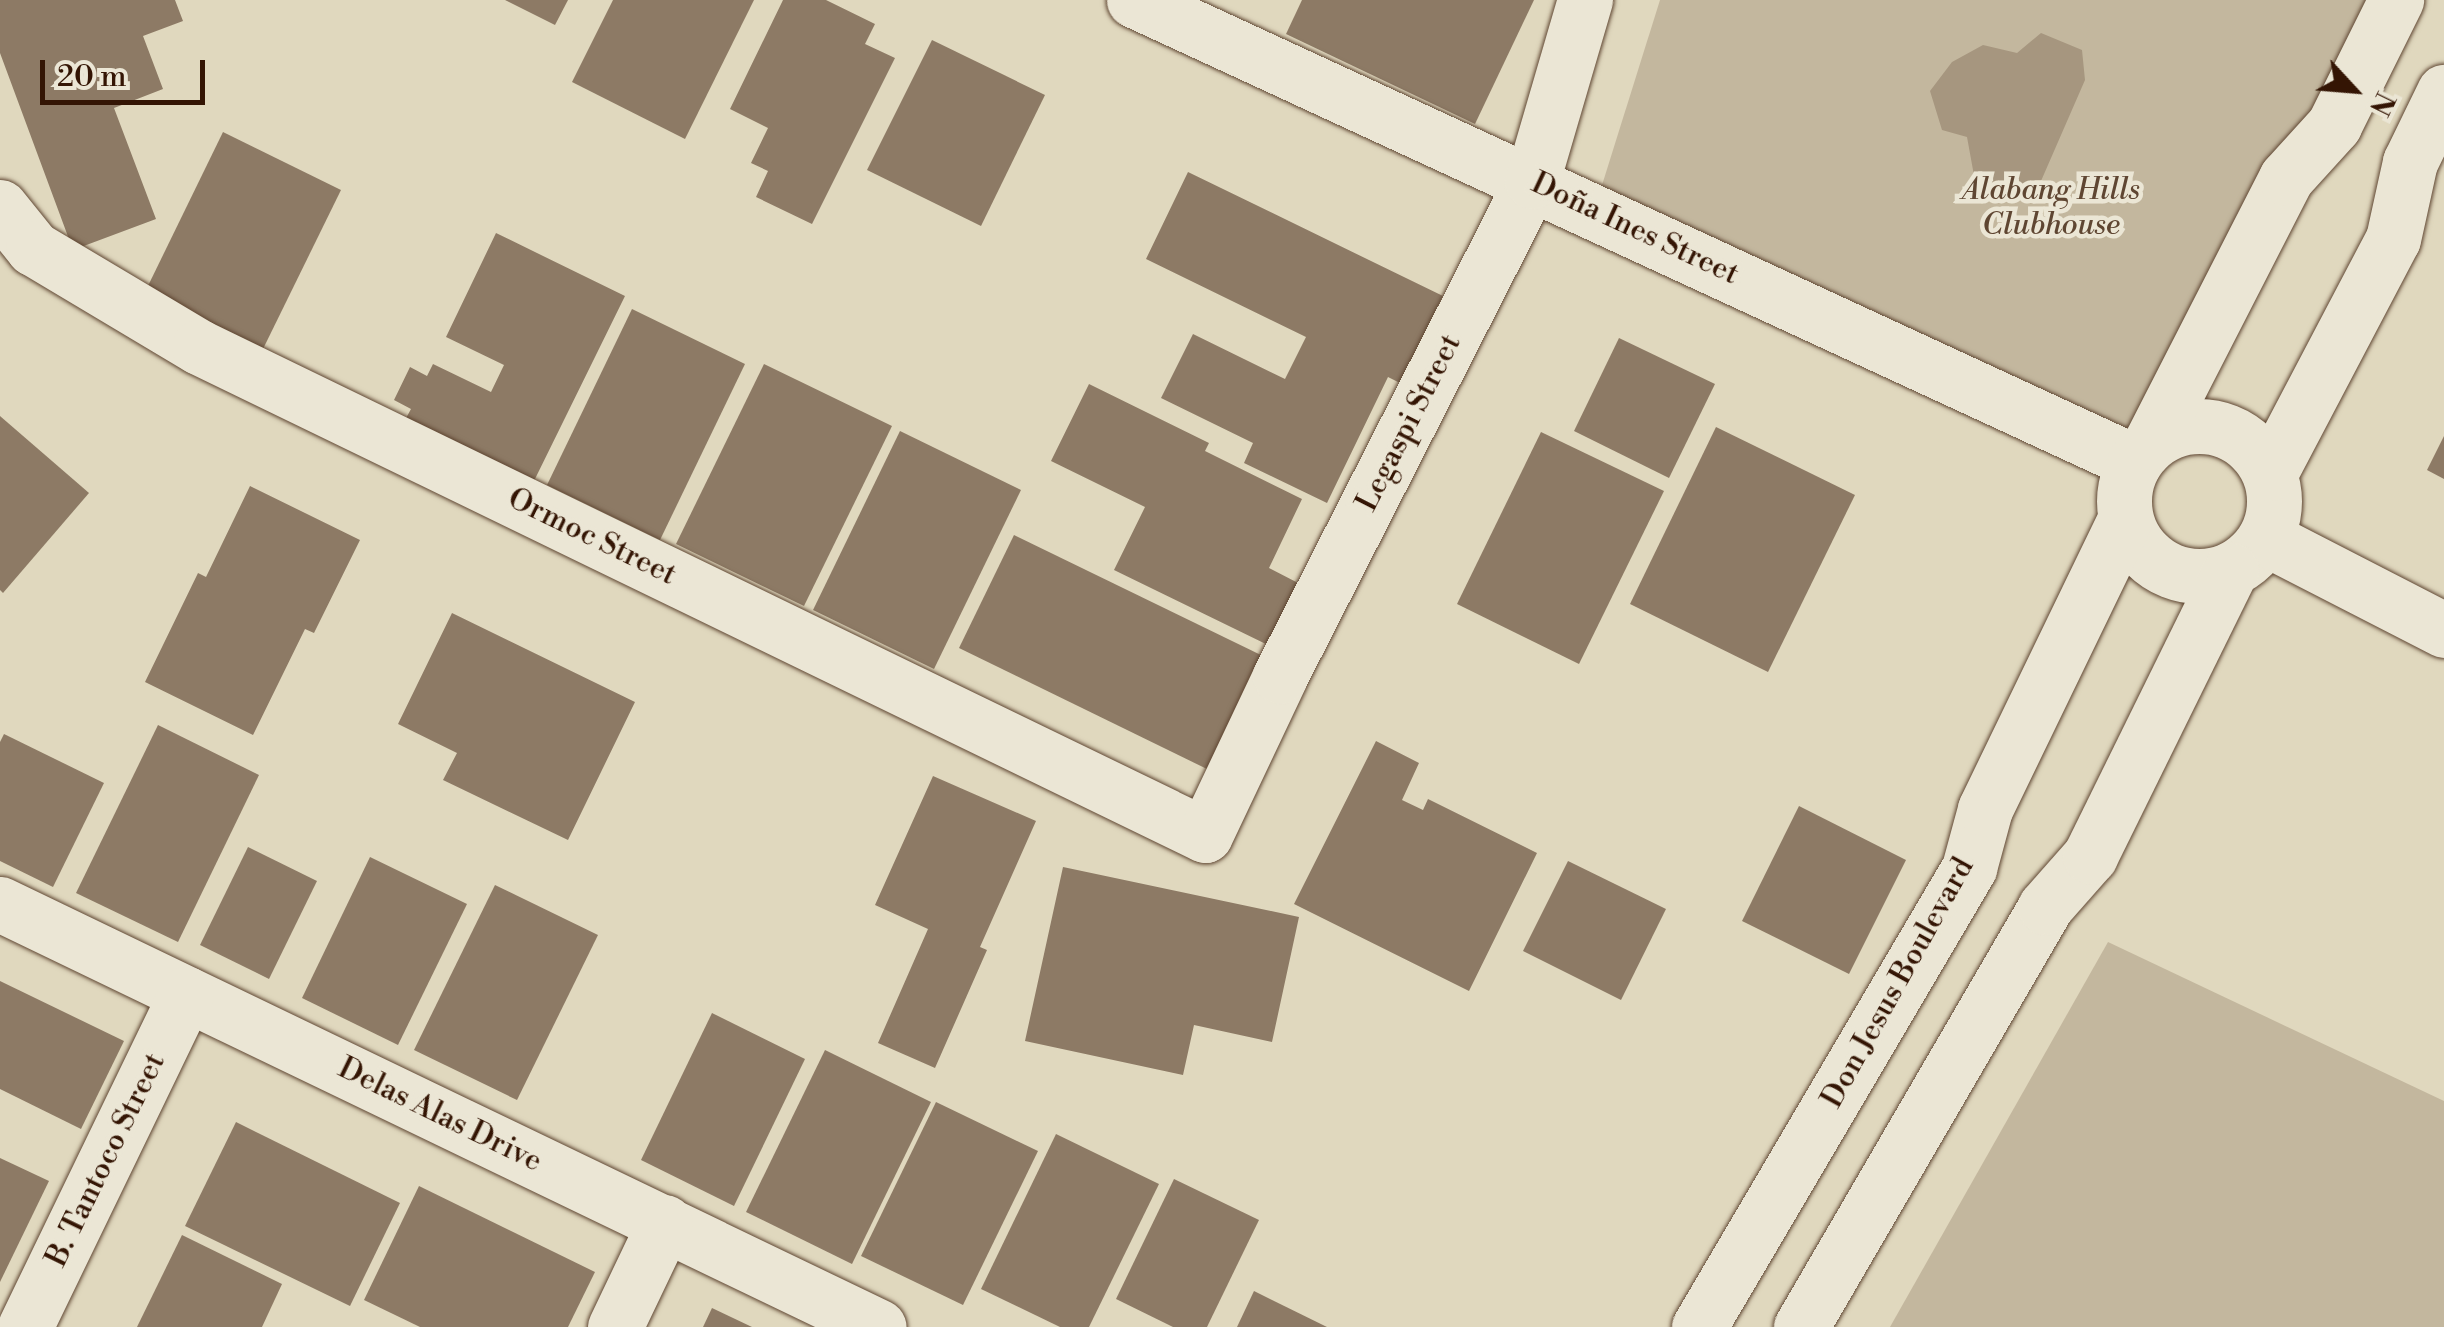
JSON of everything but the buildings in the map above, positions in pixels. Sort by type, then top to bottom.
[{"type":"street","name":"Doña Ines Street","points":[[1134,0],[2143,452]]},
{"type":"street","name":"Legaspi Street","points":[[1205,836],[1280,676],[1532,181],[1586,0]]},
{"type":"street","points":[[2248,554],[2210,576],[2167,570],[2135,541],[2125,520],[2123,500],[2143,452],[2286,178],[2334,124],[2396,0]]},
{"type":"street","points":[[1800,1327],[2045,908],[2090,856],[2248,554],[2273,517],[2270,473],[2393,238],[2410,162],[2444,92]]},
{"type":"street","points":[[2334,124],[2410,162]]},
{"type":"street","name":"Ormoc Street","points":[[0,207],[32,248],[199,347],[1205,836]]},
{"type":"street","points":[[2143,452],[2171,430],[2195,425],[2218,428],[2249,445],[2270,473]]},
{"type":"street","name":"Don Jesus Boulevard","points":[[1699,1327],[1969,868],[1984,809],[2125,520]]},
{"type":"street","points":[[2248,554],[2444,630]]},
{"type":"street","points":[[1969,868],[2045,908]]},
{"type":"street","name":"Delas Alas Drive","points":[[0,904],[879,1327]]},
{"type":"street","name":"B. Tantoco Street","points":[[25,1327],[186,994]]},
{"type":"street","points":[[614,1327],[665,1222]]},
{"type":"green space","name":"Alabang Hills Clubhouse","points":[[1660,0],[2384,0],[2110,468],[1592,217]]},
{"type":"green space","points":[[2108,942],[2444,1101],[2444,1327],[1890,1327]]},
{"type":"shaded area","points":[[2041,33],[2082,50],[2085,80],[2041,181],[2022,197],[1975,181],[1967,137],[1942,130],[1930,91],[1952,62],[1983,45],[2017,53]]}]
